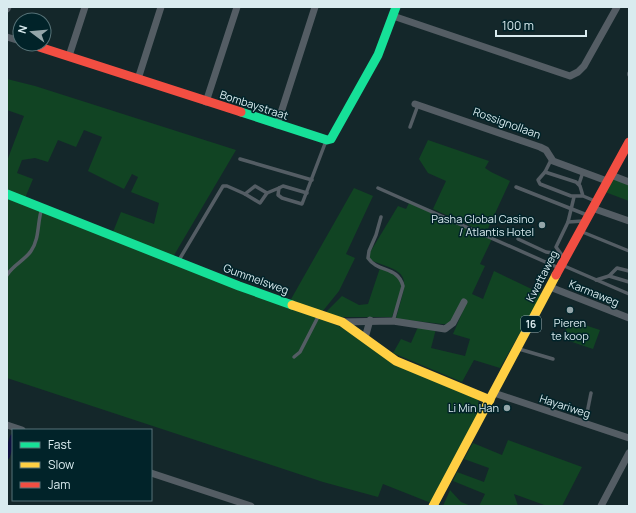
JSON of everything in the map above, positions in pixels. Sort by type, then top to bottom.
[{"type":"street","points":[[69,56],[85,7]]},
{"type":"street","points":[[138,79],[161,7]]},
{"type":"street","points":[[206,102],[237,7]]},
{"type":"street","points":[[277,124],[315,7]]},
{"type":"street","points":[[327,140],[331,139],[366,79],[378,55],[394,12],[415,25],[570,76],[578,72],[584,66],[617,7]]},
{"type":"street","name":"Bombaystraat","points":[[52,51],[327,140]]},
{"type":"street","name":"Rossignollaan","points":[[416,104],[540,147],[546,150],[551,160],[583,172],[629,182]]},
{"type":"street","name":"Kwattaweg","points":[[433,506],[550,287],[561,262],[629,142]]},
{"type":"street","name":"Gummelsweg","points":[[7,194],[239,286],[342,322],[396,361],[492,396]]},
{"type":"street","points":[[590,212],[629,222]]},
{"type":"street","name":"Karmaweg","points":[[550,287],[629,318]]},
{"type":"street","points":[[342,322],[370,320],[393,321],[445,329],[453,323],[464,302]]},
{"type":"street","points":[[365,338],[370,320]]},
{"type":"street","name":"Hayariweg","points":[[492,396],[629,438]]},
{"type":"street","points":[[7,425],[19,429]]},
{"type":"street","points":[[601,506],[629,453]]},
{"type":"street","points":[[152,473],[251,506]]},
{"type":"lane","points":[[410,127],[416,104]]},
{"type":"lane","points":[[280,188],[278,195],[282,198],[300,204],[304,202],[327,140]]},
{"type":"lane","points":[[240,159],[312,180]]},
{"type":"lane","points":[[551,160],[545,172],[538,180],[540,184],[574,197],[583,196]]},
{"type":"lane","points":[[545,172],[578,184]]},
{"type":"lane","points":[[583,172],[578,184],[590,212]]},
{"type":"lane","points":[[178,261],[223,186],[228,186],[245,194],[258,204],[267,193],[284,186],[307,193]]},
{"type":"lane","points":[[245,194],[255,186],[267,193]]},
{"type":"lane","points":[[516,187],[571,209],[590,212]]},
{"type":"lane","points":[[378,188],[561,262],[596,280],[629,294]]},
{"type":"lane","points":[[561,262],[556,247],[568,222],[574,197]]},
{"type":"lane","points":[[7,275],[14,265],[30,252],[36,243],[42,207]]},
{"type":"lane","points":[[568,222],[590,212]]},
{"type":"lane","points":[[381,217],[376,235],[368,254],[370,262],[397,274],[401,281],[402,286],[393,321]]},
{"type":"lane","points":[[579,231],[629,251]]},
{"type":"lane","points":[[518,239],[546,252],[561,262]]},
{"type":"lane","points":[[596,280],[609,276],[617,268],[629,271]]},
{"type":"lane","points":[[609,276],[629,282]]},
{"type":"lane","points":[[294,357],[300,352],[319,314]]},
{"type":"lane","points":[[518,348],[552,359]]},
{"type":"lane","points":[[584,424],[591,393]]},
{"type":"green space","points":[[7,79],[35,86],[236,150],[173,257],[113,232],[121,212],[154,224],[159,203],[131,192],[138,177],[132,174],[124,189],[88,171],[102,137],[84,130],[76,147],[58,140],[48,162],[35,158],[22,160],[17,173],[33,179],[25,198],[7,191],[7,161],[24,116],[7,110]]},
{"type":"green space","points":[[428,140],[489,161],[485,168],[510,181],[486,233],[433,209],[446,181],[428,173],[419,159]]},
{"type":"green space","points":[[612,178],[629,184],[629,201],[605,192]]},
{"type":"green space","points":[[354,188],[373,196],[346,254],[355,258],[339,291],[322,312],[290,301]]},
{"type":"green space","points":[[7,197],[339,326],[478,399],[480,413],[431,503],[383,484],[378,497],[323,482],[7,378]]},
{"type":"green space","points":[[409,203],[492,239],[480,264],[485,266],[472,294],[483,299],[494,271],[542,294],[500,368],[474,360],[462,382],[393,353],[401,339],[411,343],[418,327],[436,329],[431,348],[465,356],[470,339],[453,334],[462,313],[457,312],[451,325],[396,318],[403,292],[403,277],[399,272],[392,268],[366,259],[398,206],[406,209]]},
{"type":"green space","points":[[380,268],[396,274],[401,283],[400,294],[392,317],[338,317],[325,313],[342,296],[359,305],[368,304]]},
{"type":"green space","points":[[569,320],[600,330],[593,349],[563,339]]},
{"type":"green space","points":[[508,440],[582,467],[562,506],[547,506],[514,494],[518,506],[479,506],[485,494],[453,481],[457,472],[484,482],[489,468],[464,459],[473,443],[502,455]]},
{"type":"green space","points":[[450,490],[461,502],[471,506],[443,506]]},
{"type":"waterway","points":[[7,456],[12,440]]},
{"type":"traffic: fast","points":[[241,112],[327,140],[331,139],[378,55],[396,7]]},
{"type":"traffic: fast","points":[[7,194],[239,286],[292,305]]},
{"type":"traffic: slow","points":[[433,506],[556,275]]},
{"type":"traffic: slow","points":[[292,305],[342,322],[396,361],[490,400]]},
{"type":"traffic: jam","points":[[52,51],[241,112]]},
{"type":"traffic: jam","points":[[556,275],[629,142]]},
{"type":"place","name":"Pasha Global Casino / Atlantis Hotel","points":[[542,225]]},
{"type":"place","name":"Pieren te koop","points":[[570,310]]},
{"type":"place","name":"Li Min Han","points":[[507,408]]}]
